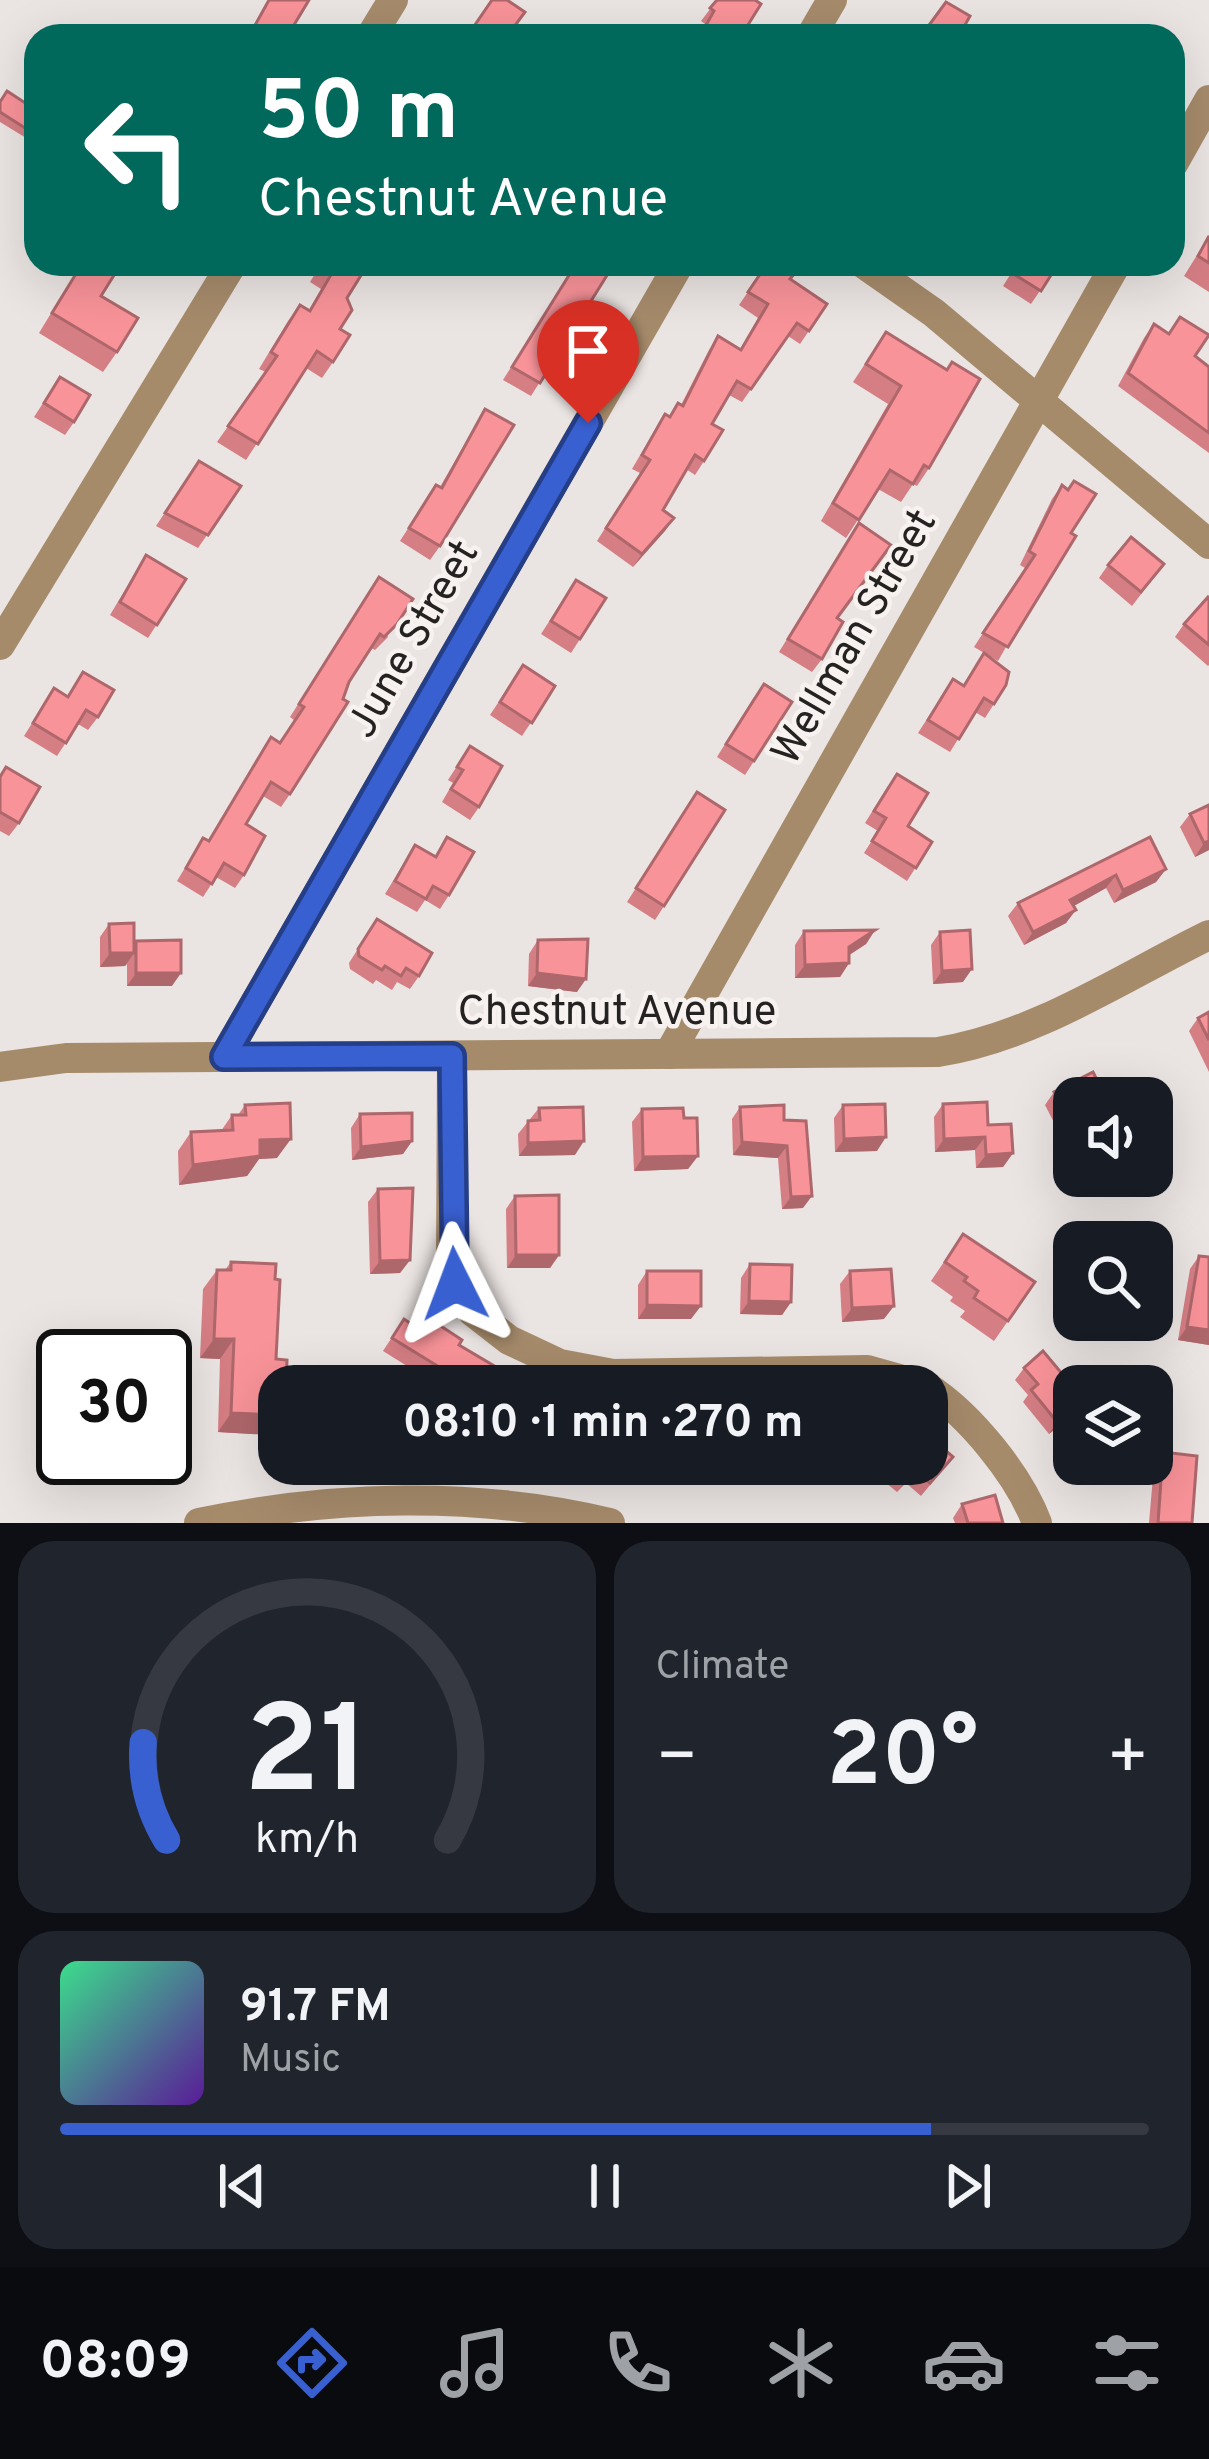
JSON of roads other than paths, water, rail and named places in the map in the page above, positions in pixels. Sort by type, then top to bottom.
[{"type":"street","points":[[1185,143],[1209,100]]},
{"type":"street","points":[[0,645],[225,276]]},
{"type":"street","name":"June Street","points":[[224,1057],[672,276]]},
{"type":"street","points":[[881,276],[934,314],[1209,544]]},
{"type":"street","name":"Wellman Street","points":[[669,1054],[1109,276]]},
{"type":"street","name":"Chestnut Avenue","points":[[0,1067],[66,1058],[902,1053],[976,1046],[1045,1020],[1209,934]]},
{"type":"street","points":[[452,1056],[452,1268],[473,1312],[508,1340],[565,1365]]},
{"type":"street","points":[[948,1404],[1020,1487],[1037,1523]]},
{"type":"street","points":[[199,1523],[298,1506],[393,1500],[476,1504],[610,1523]]}]
